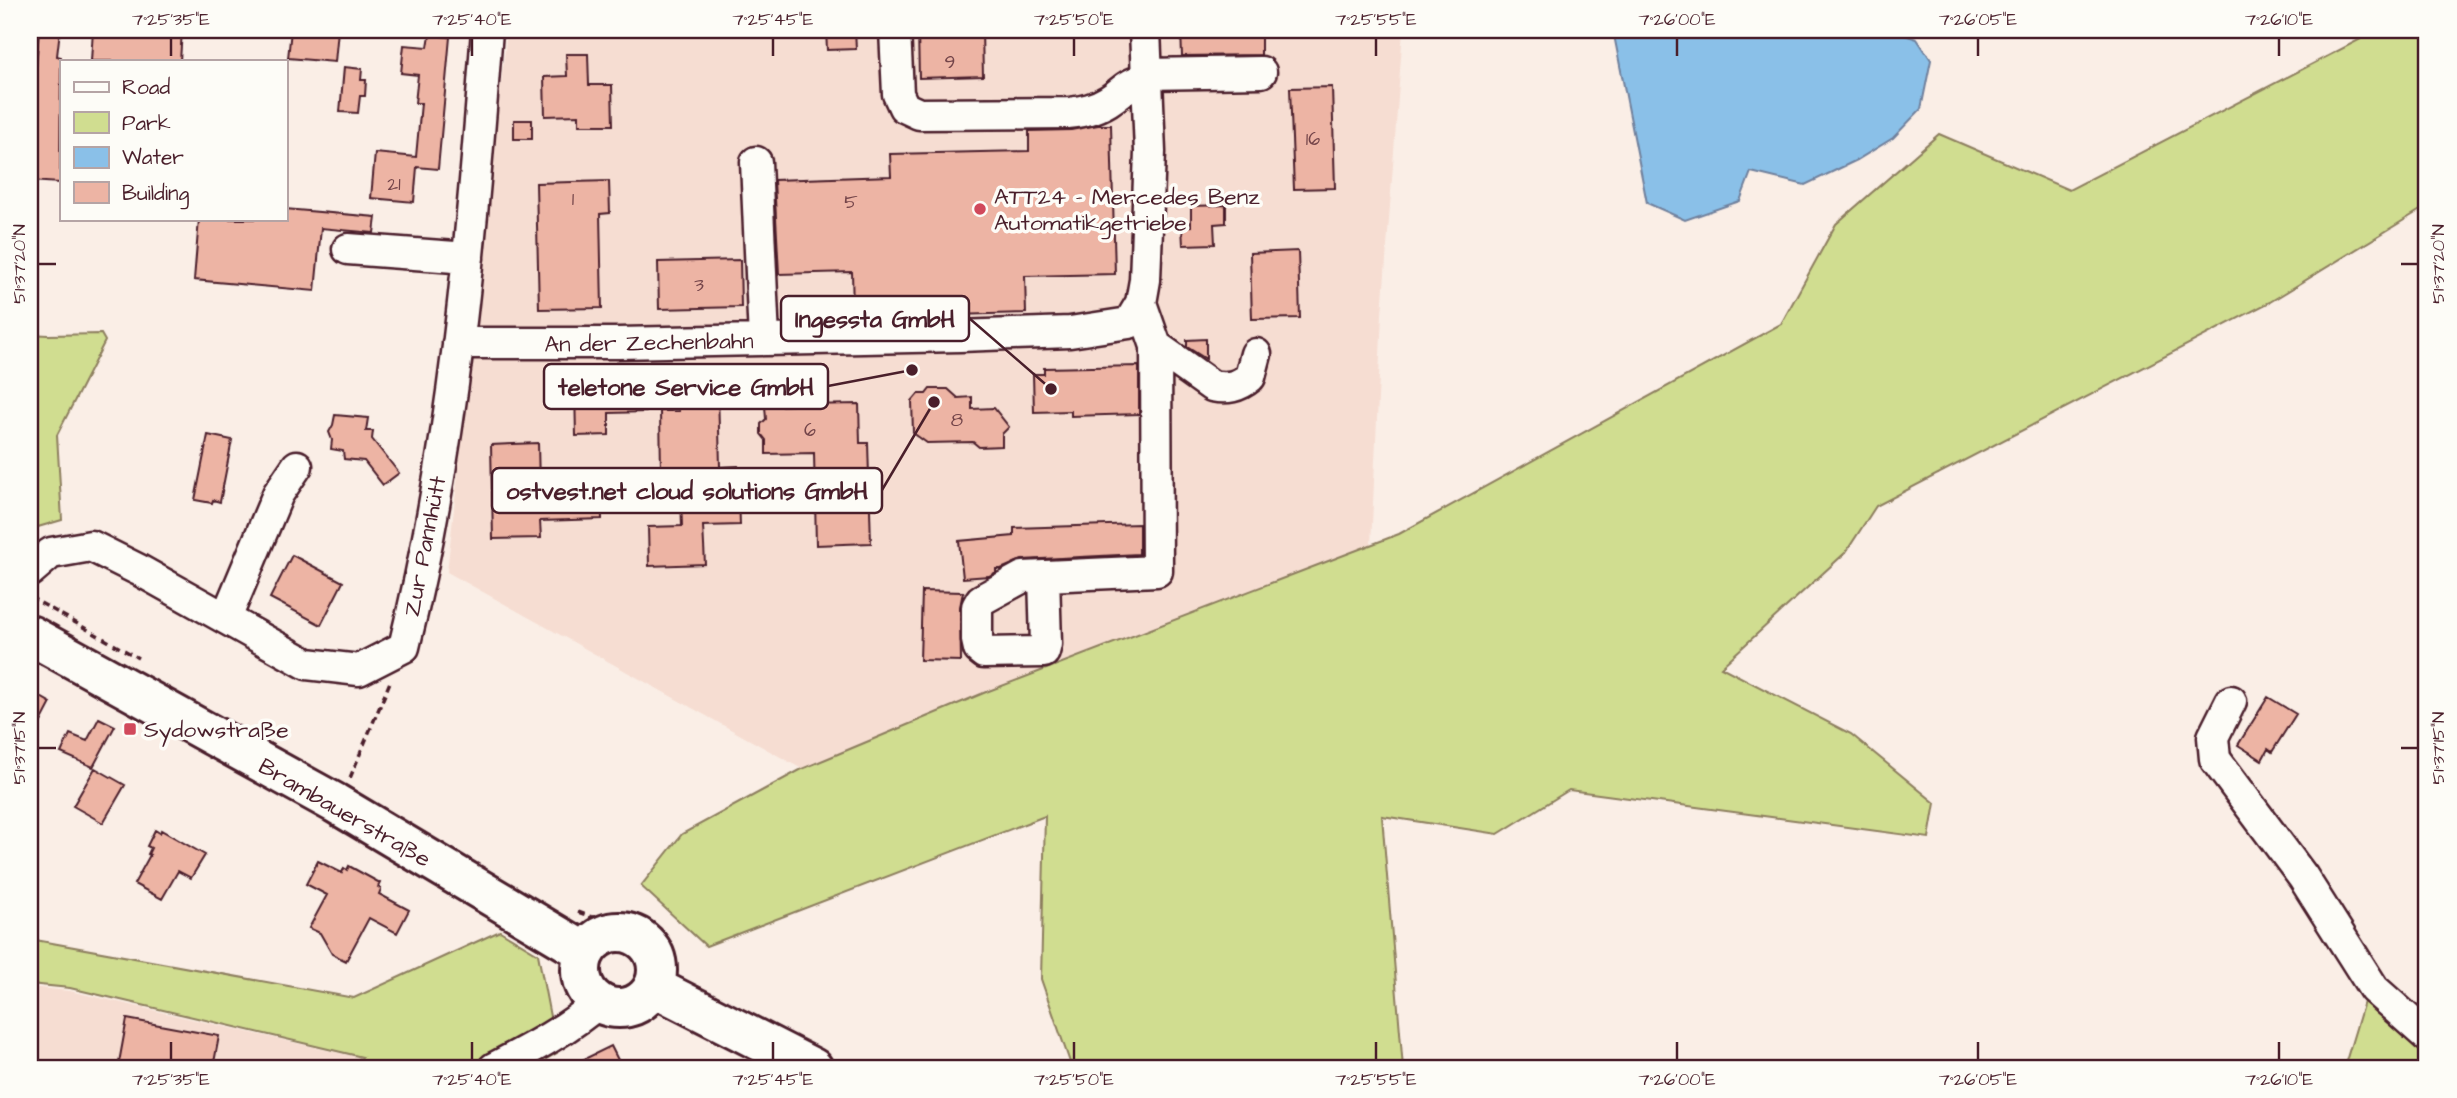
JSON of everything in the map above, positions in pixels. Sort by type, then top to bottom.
[{"type":"main road","name":"Brambauerstraße","points":[[30,635],[335,803],[585,952]]},
{"type":"main road","points":[[665,976],[642,1002],[629,1008],[610,1008],[598,1003],[586,992],[580,965],[585,952],[601,936],[620,932],[633,934],[653,952],[657,974],[665,976],[813,1068]]},
{"type":"street","name":"Zur Pannhütt","points":[[30,571],[51,553],[90,546],[139,570],[307,664],[359,670],[404,647],[423,571],[458,343],[476,189],[487,30]]},
{"type":"street","points":[[895,30],[898,94],[904,107],[919,114],[1036,115],[1080,112],[1109,101],[1133,81],[1147,77],[1261,72]]},
{"type":"street","points":[[1044,576],[1157,571],[1156,346],[1141,303],[1145,280],[1150,152],[1145,30]]},
{"type":"street","points":[[757,162],[764,340]]},
{"type":"street","points":[[348,249],[468,258]]},
{"type":"street","name":"An der Zechenbahn","points":[[458,343],[619,344],[1070,332],[1129,323],[1141,303]]},
{"type":"street","points":[[1156,346],[1212,386],[1222,388],[1234,387],[1250,377],[1256,354]]},
{"type":"street","points":[[226,618],[278,494],[297,466]]},
{"type":"street","points":[[2231,701],[2213,737],[2215,759],[2303,877],[2374,989],[2427,1036]]},
{"type":"street","points":[[494,1068],[579,1019],[598,1003]]},
{"type":"path","points":[[335,803],[357,766],[404,647]]},
{"type":"path","points":[[569,908],[592,917],[626,915],[655,927],[667,945],[665,976]]},
{"type":"shaded area","points":[[507,30],[1403,30],[1382,314],[1371,545],[986,692],[802,769],[447,572]]},
{"type":"shaded area","points":[[30,987],[70,991],[361,1058],[343,1068],[30,1068]]},
{"type":"green space","points":[[2378,30],[2427,30],[2427,206],[2270,302],[1876,506],[1846,552],[1721,667],[1851,734],[1935,803],[1929,838],[1569,790],[1498,834],[1382,816],[1403,1068],[1072,1068],[1041,979],[1045,816],[706,946],[641,886],[682,834],[802,769],[986,692],[1399,534],[1781,324],[1836,224],[1939,134],[2069,190]]},
{"type":"green space","points":[[30,334],[101,334],[105,341],[57,435],[62,520],[38,527],[30,533]]},
{"type":"green space","points":[[500,931],[538,954],[557,1053],[530,1068],[344,1068],[362,1057],[70,988],[30,984],[30,939],[354,998]]},
{"type":"green space","points":[[2366,995],[2427,1047],[2427,1068],[2344,1068]]},
{"type":"water","points":[[1613,30],[1889,30],[1917,39],[1931,60],[1921,109],[1893,138],[1857,160],[1805,185],[1751,172],[1740,201],[1685,220],[1647,203]]},
{"type":"building","points":[[39,30],[60,30],[57,56],[61,57],[60,183],[30,181],[30,141]]},
{"type":"building","points":[[93,30],[182,30],[180,60],[91,60]]},
{"type":"building","points":[[291,30],[338,30],[335,62],[288,58]]},
{"type":"building","points":[[826,30],[855,30],[856,49],[827,50]]},
{"type":"building","points":[[918,30],[982,30],[983,76],[919,78]]},
{"type":"building","points":[[1181,30],[1261,30],[1261,55],[1182,56]]},
{"type":"building","points":[[430,35],[450,37],[438,169],[417,167],[414,202],[371,198],[375,153],[416,157],[421,103],[415,103],[418,75],[401,73],[404,45],[428,47]]},
{"type":"building","points":[[566,54],[588,54],[589,85],[612,85],[613,125],[579,125],[579,115],[545,116],[544,77],[567,76]]},
{"type":"building","points":[[344,67],[362,69],[361,80],[366,80],[365,96],[360,96],[358,113],[340,112]]},
{"type":"building","points":[[1332,87],[1335,188],[1294,189],[1290,88]]},
{"type":"building","points":[[514,120],[532,120],[532,139],[514,139]]},
{"type":"building","points":[[1111,125],[1115,274],[1025,276],[1026,313],[881,317],[881,309],[853,309],[852,272],[779,274],[774,180],[891,176],[890,154],[1029,151],[1029,131],[1071,130]]},
{"type":"building","points":[[609,181],[610,213],[600,214],[602,308],[539,309],[536,183]]},
{"type":"building","points":[[1226,205],[1226,223],[1214,224],[1215,244],[1183,245],[1182,227],[1191,226],[1191,206]]},
{"type":"building","points":[[287,209],[376,217],[374,233],[321,228],[315,291],[194,280],[199,220],[287,220]]},
{"type":"building","points":[[1298,251],[1300,318],[1252,319],[1250,253]]},
{"type":"building","points":[[740,260],[741,307],[659,309],[658,262]]},
{"type":"building","points":[[1206,339],[1206,359],[1187,347],[1187,340]]},
{"type":"building","points":[[1139,366],[1139,414],[1071,416],[1071,411],[1034,412],[1033,374],[1044,374],[1044,368]]},
{"type":"building","points":[[575,388],[608,388],[608,394],[645,393],[646,412],[609,413],[609,435],[576,436]]},
{"type":"building","points":[[930,389],[948,389],[958,398],[972,397],[972,409],[994,408],[1009,427],[1002,434],[1002,446],[979,447],[973,442],[927,443],[913,433],[912,401],[918,394],[926,394]]},
{"type":"building","points":[[718,391],[720,467],[738,466],[740,525],[703,526],[705,564],[649,566],[648,527],[682,526],[680,469],[661,470],[660,411],[679,411],[678,392]]},
{"type":"building","points":[[799,392],[805,405],[859,404],[860,443],[868,443],[871,543],[816,545],[814,453],[766,454],[766,440],[761,434],[761,424],[766,419],[765,406],[794,405]]},
{"type":"building","points":[[335,415],[368,418],[366,431],[373,431],[372,439],[399,473],[383,485],[364,461],[344,459],[343,451],[331,449],[329,432]]},
{"type":"building","points":[[208,435],[232,440],[220,502],[213,500],[212,503],[195,500]]},
{"type":"building","points":[[538,443],[539,485],[601,484],[602,519],[540,521],[541,538],[493,539],[491,445]]},
{"type":"building","points":[[1139,524],[1139,554],[1022,560],[996,569],[996,572],[989,576],[963,578],[959,541],[1014,536],[1014,528]]},
{"type":"building","points":[[292,555],[343,582],[321,625],[270,598]]},
{"type":"building","points":[[922,591],[963,592],[960,607],[961,661],[920,660]]},
{"type":"building","points":[[30,691],[51,703],[30,743]]},
{"type":"building","points":[[2268,697],[2296,714],[2272,752],[2268,749],[2262,760],[2238,745]]},
{"type":"building","points":[[99,718],[115,726],[93,767],[61,753],[70,734],[87,741]]},
{"type":"building","points":[[95,768],[125,785],[103,823],[73,806]]},
{"type":"building","points":[[155,830],[160,833],[161,830],[205,855],[191,878],[178,871],[162,899],[134,884],[150,855],[148,854],[151,848],[147,846]]},
{"type":"building","points":[[318,861],[342,873],[344,868],[347,870],[349,866],[380,883],[379,894],[409,910],[397,933],[369,918],[346,961],[332,954],[320,933],[309,928],[327,895],[306,884]]},
{"type":"building","points":[[127,1019],[219,1036],[213,1068],[118,1068]]},
{"type":"building","points":[[611,1046],[622,1068],[566,1068]]},
{"type":"place","name":"ATT24 - Mercedes Benz Automatikgetriebe","points":[[980,209]]},
{"type":"place","name":"teletone Service GmbH","points":[[912,370]]},
{"type":"place","name":"Ingessta GmbH","points":[[1051,389]]},
{"type":"place","name":"ostvest.net cloud solutions GmbH","points":[[934,402]]},
{"type":"place","name":"Sydowstraße","points":[[130,729]]}]
